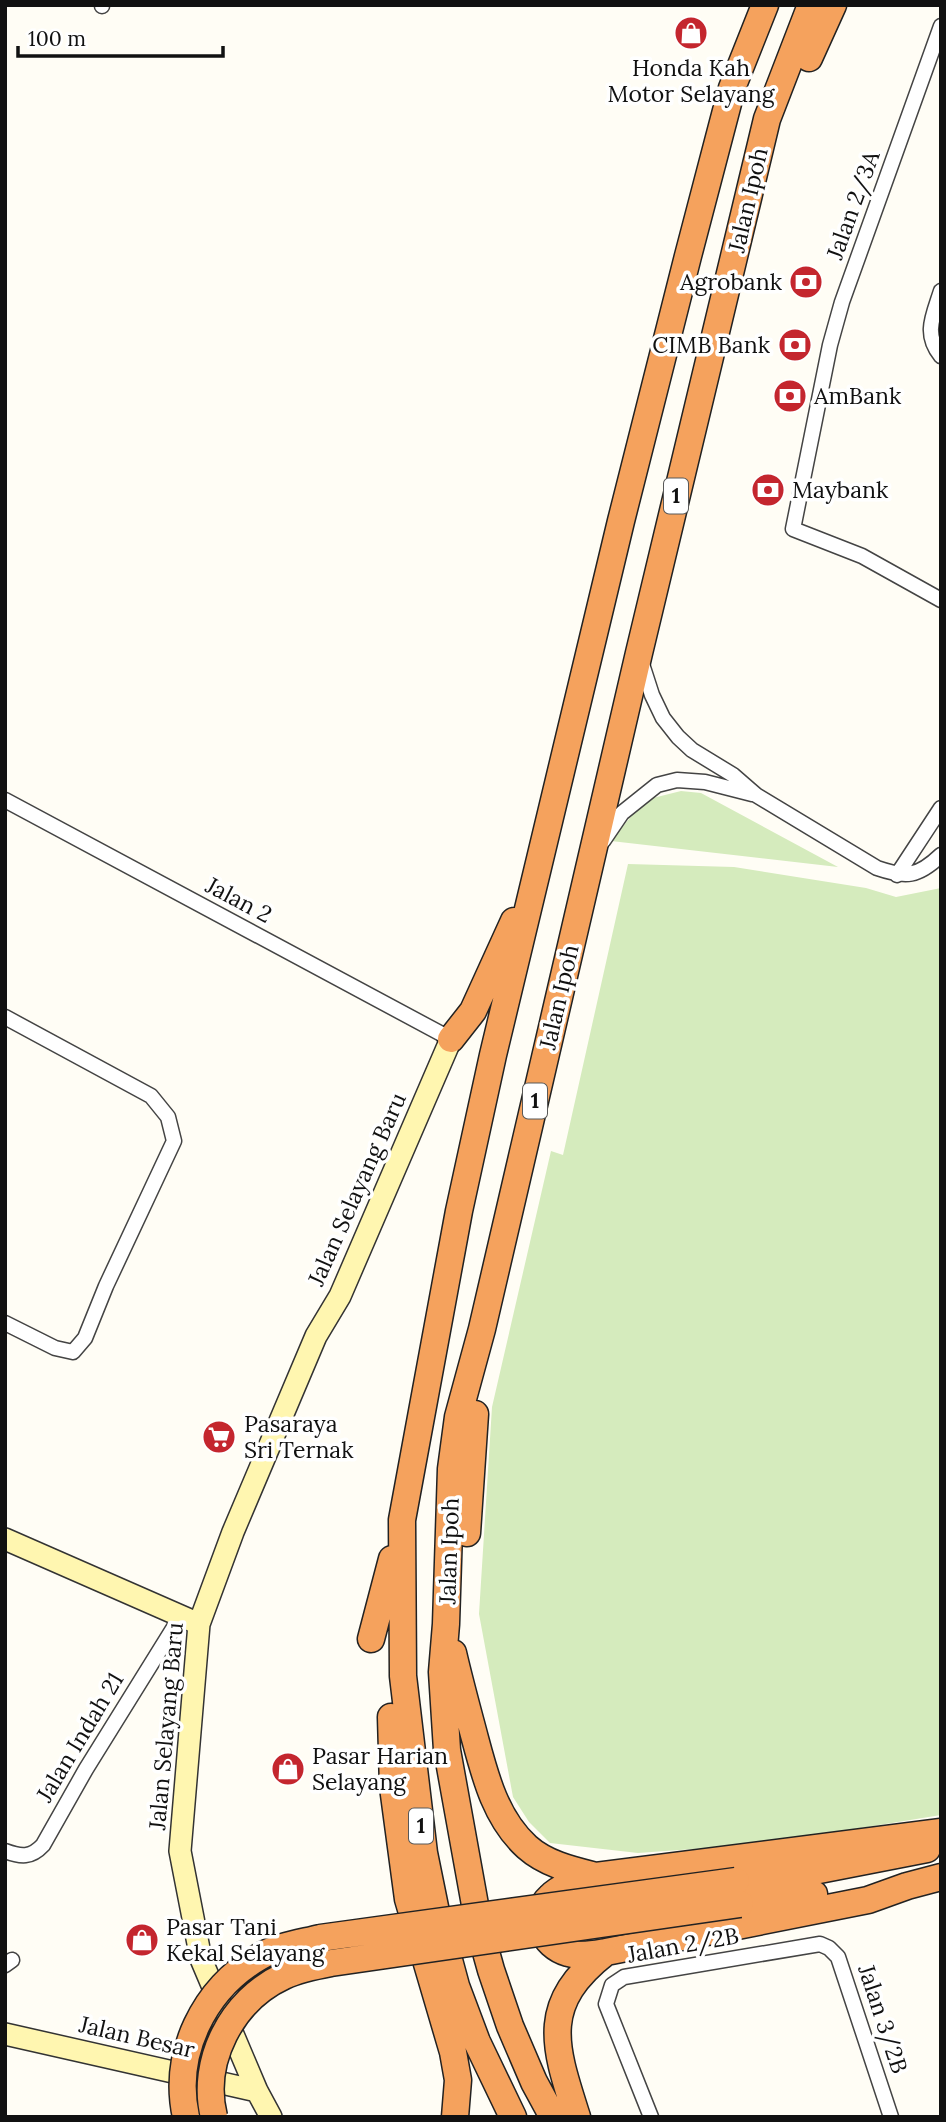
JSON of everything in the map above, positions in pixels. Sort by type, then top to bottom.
[{"type":"highway","name":"Jalan Ipoh","points":[[513,2117],[477,2042],[456,1986],[436,1912],[425,1853],[403,1676],[402,1520],[459,1211],[493,1055],[621,522],[720,132],[732,88],[765,5]]},
{"type":"highway","name":"Jalan Ipoh","points":[[552,2117],[510,2026],[479,1927],[447,1750],[442,1672],[451,1469],[458,1417],[482,1329],[587,873],[767,118],[811,5]]},
{"type":"highway","points":[[767,118],[798,82],[833,5]]},
{"type":"highway","points":[[451,1039],[473,1012],[536,877]]},
{"type":"highway","points":[[451,1039],[473,1025],[480,1025],[485,1030],[493,1055]]},
{"type":"highway","points":[[466,1562],[482,1329]]},
{"type":"highway","points":[[371,1639],[402,1520]]},
{"type":"highway","points":[[401,1579],[391,1687],[393,1787],[408,1899],[458,2080],[455,2117]]},
{"type":"highway","points":[[446,1624],[494,1801],[527,1847],[570,1870],[596,1876]]},
{"type":"highway","points":[[941,1832],[596,1876],[560,1889],[540,1910],[539,1922],[545,1936],[555,1947],[568,1953],[585,1955],[869,1900],[941,1877]]},
{"type":"highway","points":[[214,2117],[211,2103],[212,2074],[223,2037],[237,2013],[258,1992],[283,1976],[331,1963],[738,1893],[814,1871],[924,1851],[941,1844]]},
{"type":"highway","points":[[186,2117],[182,2080],[185,2059],[191,2038],[211,1999],[224,1983],[261,1955],[287,1946],[320,1938],[738,1893],[906,1886]]},
{"type":"highway","points":[[577,2117],[563,2073],[556,2036],[560,2011],[572,1987],[588,1966],[607,1952]]},
{"type":"street","name":"Jalan 2/3A","points":[[941,26],[842,302],[830,345],[793,529],[862,556],[941,600]]},
{"type":"street","points":[[941,291],[930,327],[932,346],[941,356]]},
{"type":"street","points":[[639,653],[652,695],[663,718],[678,737],[692,750],[733,775],[756,795],[877,868],[897,875],[913,875],[931,865],[941,855]]},
{"type":"street","points":[[587,873],[606,835],[622,813],[657,785],[677,780],[705,782],[756,795]]},
{"type":"street","name":"Jalan 2","points":[[5,800],[451,1039]]},
{"type":"street","points":[[897,875],[941,808]]},
{"type":"street","points":[[5,1017],[151,1096],[168,1117],[174,1140],[106,1286],[85,1338],[73,1352],[55,1348],[5,1323]]},
{"type":"street","name":"Jalan Selayang Baru","points":[[271,2117],[257,2091],[201,1959],[180,1851],[190,1620],[233,1532],[316,1336],[340,1296],[451,1039]]},
{"type":"street","points":[[5,1539],[190,1620]]},
{"type":"street","name":"Jalan Indah 21","points":[[5,1851],[18,1856],[28,1856],[43,1845],[86,1769],[190,1620]]},
{"type":"street","name":"Jalan 2/2B","points":[[650,2117],[606,2004],[612,1985],[624,1977],[820,1944]]},
{"type":"street","name":"Jalan 3/2B","points":[[820,1944],[830,1948],[838,1957],[891,2117]]},
{"type":"street","name":"Jalan Besar","points":[[5,2034],[257,2091]]},
{"type":"green space","points":[[681,791],[701,793],[838,867],[611,841],[633,814],[653,798]]},
{"type":"green space","points":[[628,864],[734,867],[866,888],[896,897],[941,888],[941,1815],[762,1844],[638,1853],[550,1843],[529,1822],[513,1797],[479,1614],[492,1407],[551,1151],[563,1155]]},
{"type":"place","name":"Honda Kah Motor Selayang","points":[[691,33]]},
{"type":"place","name":"Agrobank","points":[[806,282]]},
{"type":"place","name":"CIMB Bank","points":[[795,345]]},
{"type":"place","name":"AmBank","points":[[790,396]]},
{"type":"place","name":"Maybank","points":[[768,490]]},
{"type":"place","name":"Pasaraya Sri Ternak","points":[[219,1437]]},
{"type":"place","name":"Pasar Harian Selayang","points":[[288,1769]]},
{"type":"place","name":"Pasar Tani Kekal Selayang","points":[[142,1940]]}]
